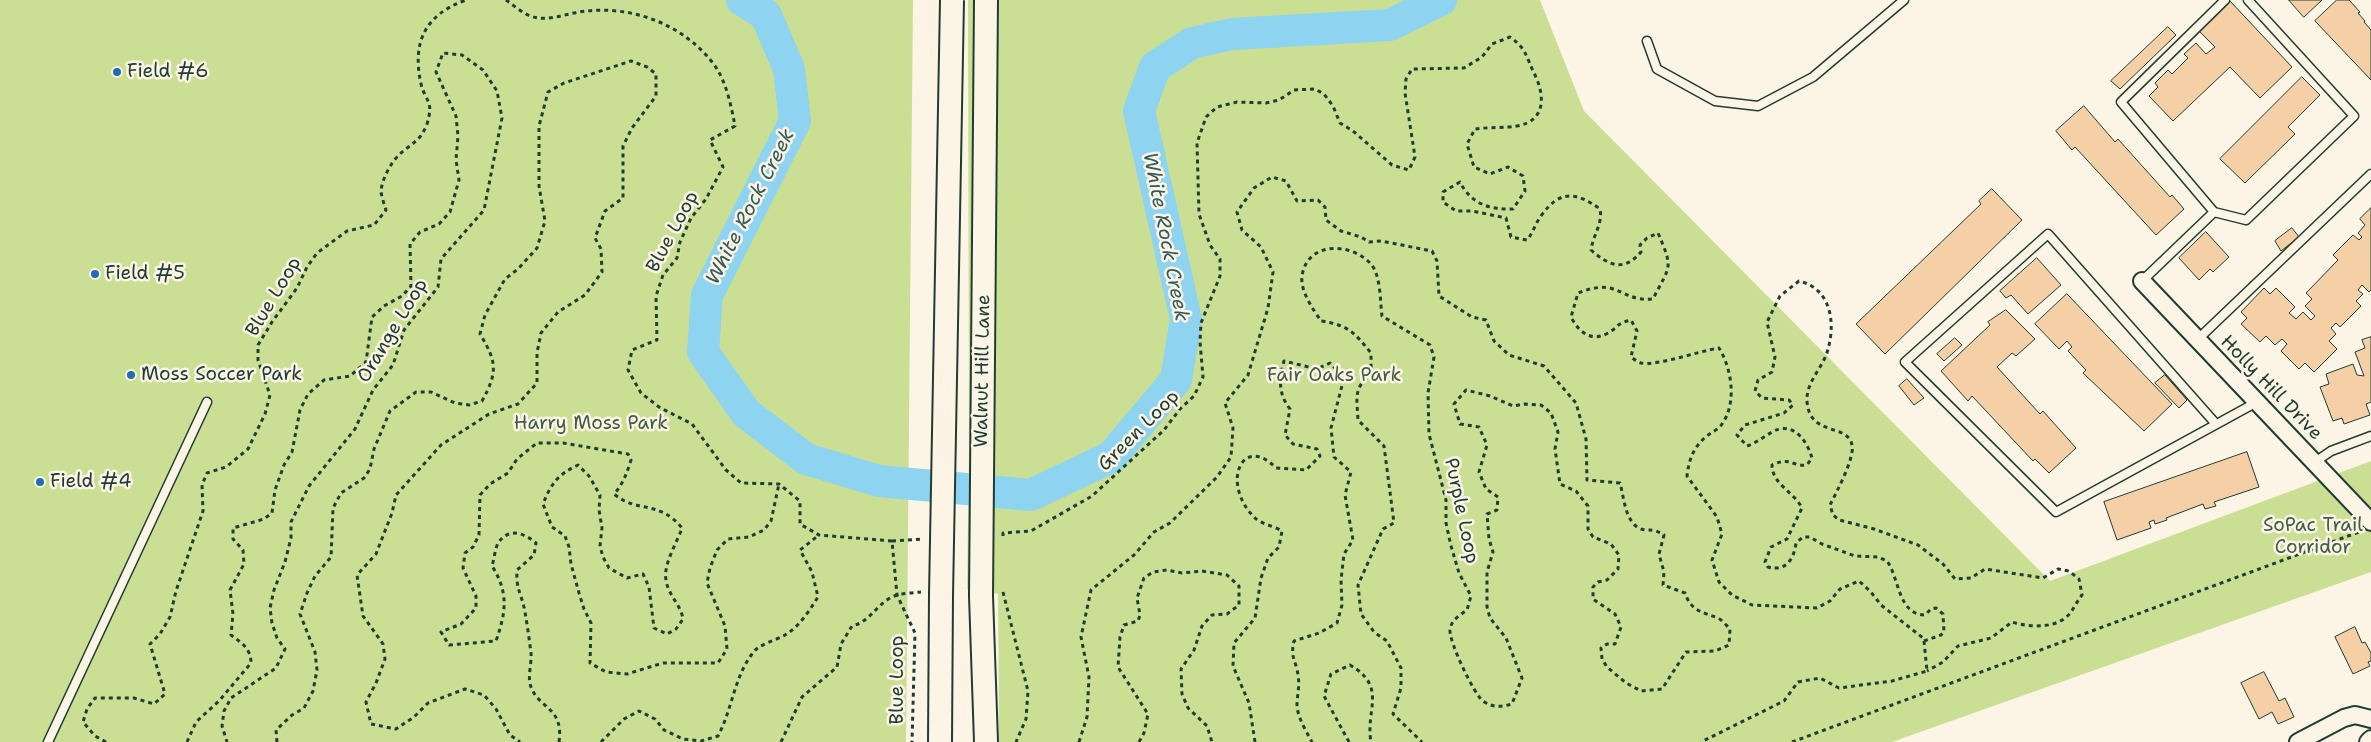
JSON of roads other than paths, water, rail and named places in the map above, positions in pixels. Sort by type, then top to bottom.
[{"type":"main road","name":"Walnut Hill Lane","points":[[940,742],[952,0]]},
{"type":"main road","name":"Walnut Hill Lane","points":[[986,0],[981,596],[986,742]]},
{"type":"street","name":"Holly Hill Drive","points":[[2142,282],[2315,462],[2366,526]]},
{"type":"street","points":[[2298,742],[2344,718],[2355,715],[2371,719]]},
{"type":"lane","points":[[1647,41],[1657,69],[1715,101],[1758,106],[1814,77],[1904,0]]},
{"type":"lane","points":[[2225,0],[2121,102],[2214,212],[2246,220],[2354,116],[2248,0]]},
{"type":"lane","points":[[2196,340],[2371,174]]},
{"type":"lane","points":[[2142,282],[2214,212]]},
{"type":"lane","points":[[2216,424],[2048,234],[1905,362],[2056,512],[2257,402]]},
{"type":"lane","points":[[48,742],[207,402]]},
{"type":"lane","points":[[2315,462],[2331,452],[2371,436]]},
{"type":"waterway","name":"White Rock Creek","points":[[742,0],[766,15],[789,69],[795,121],[707,295],[703,352],[746,413],[806,459],[879,481],[1031,495],[1111,457],[1176,380],[1186,319],[1139,111],[1155,67],[1192,43],[1232,34],[1390,25],[1441,0]]},
{"type":"place","name":"Field #6","points":[[117,72]]},
{"type":"place","name":"Field #5","points":[[95,274]]},
{"type":"place","name":"Moss Soccer Park","points":[[131,375]]},
{"type":"place","name":"Field #4","points":[[40,482]]},
{"type":"park label","name":"Fair Oaks Park","points":[[1334,376]]},
{"type":"park label","name":"Harry Moss Park","points":[[591,424]]},
{"type":"park label","name":"SoPac Trail Corridor","points":[[2313,537]]}]
